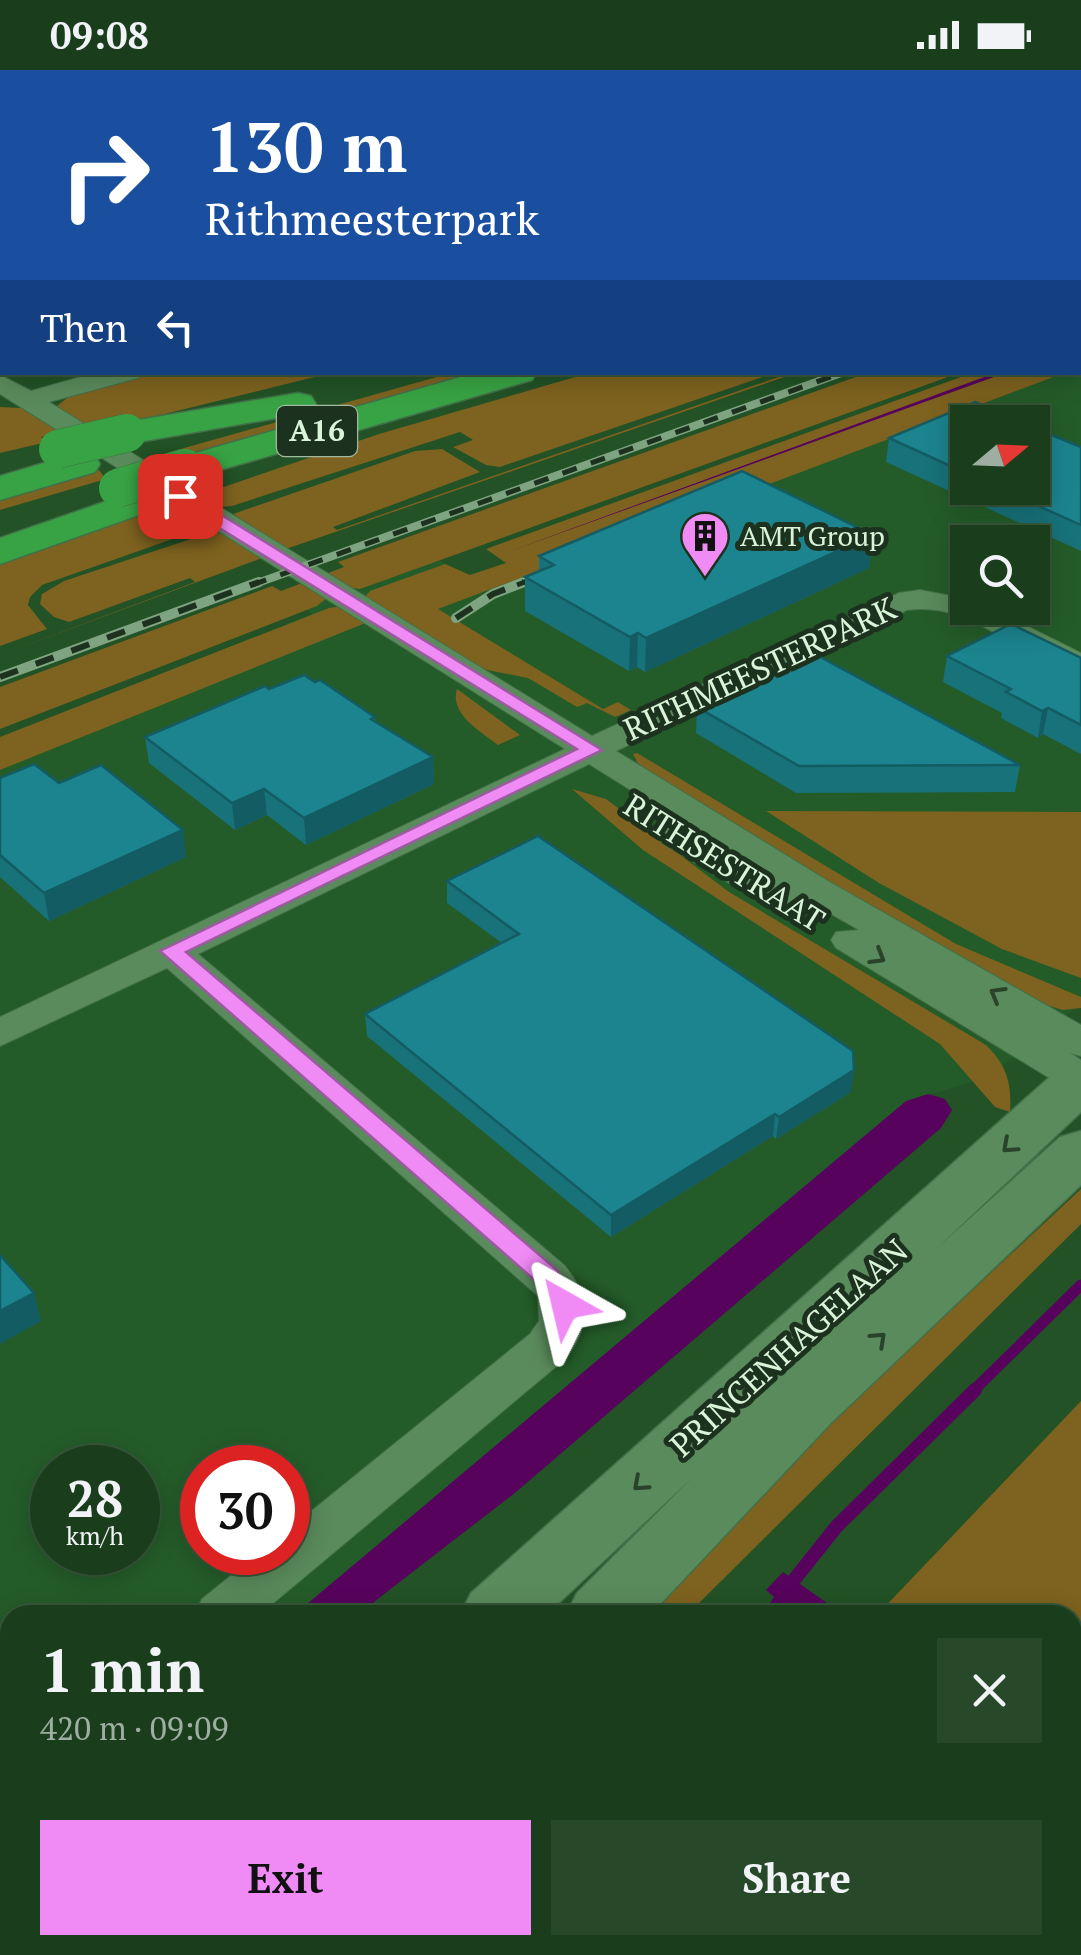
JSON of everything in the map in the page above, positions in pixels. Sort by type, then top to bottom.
[{"type":"highway","name":"A16","points":[[0,488],[70,457],[298,404],[399,375]]},
{"type":"highway","name":"A16","points":[[0,524],[129,495],[509,375]]},
{"type":"highway","name":"A16","points":[[0,463],[70,457]]},
{"type":"highway","name":"A16","points":[[0,552],[129,495]]},
{"type":"main road","name":"PRINCENHAGELAAN","points":[[508,1605],[1081,1079]]},
{"type":"main road","name":"PRINCENHAGELAAN","points":[[613,1605],[808,1405],[1081,1151]]},
{"type":"street","points":[[12,396],[114,375]]},
{"type":"street","name":"RITHSESTRAAT","points":[[12,396],[384,623],[579,756],[734,871],[1081,1079]]},
{"type":"street","name":"RITHMEESTERPARK","points":[[0,1033],[906,599],[948,600],[1081,666]]},
{"type":"street","name":"RITHSESTRAAT","points":[[579,756],[1081,1043]]},
{"type":"street","points":[[171,951],[548,1277],[565,1305],[562,1328],[536,1356],[232,1605]]},
{"type":"shaded area","points":[[134,375],[323,375],[116,426],[84,426],[57,406],[77,390]]},
{"type":"shaded area","points":[[444,375],[475,375],[171,460],[163,454]]},
{"type":"shaded area","points":[[582,375],[768,375],[500,467],[486,465],[453,447],[473,440],[460,432],[232,506],[221,507],[200,495],[379,434]]},
{"type":"shaded area","points":[[790,375],[286,549],[233,514],[415,451],[442,449],[480,472],[333,527],[337,530]]},
{"type":"shaded area","points":[[861,375],[953,375],[360,589],[346,587],[323,575],[344,567],[338,562]]},
{"type":"shaded area","points":[[966,375],[1059,375],[979,405],[950,405],[950,416],[438,609],[603,709],[618,702],[631,710],[615,717],[587,703],[577,707],[528,678],[482,669],[362,600],[370,591],[445,564],[470,575],[506,563],[486,549]]},
{"type":"shaded area","points":[[972,375],[1081,375],[1081,1004],[988,1077],[906,1102],[306,1605],[0,1605],[0,738],[312,614],[283,590],[343,568],[347,571],[438,559],[469,580]]},
{"type":"shaded area","points":[[990,375],[999,375],[508,552]]},
{"type":"shaded area","points":[[0,407],[22,408],[62,432],[41,437],[47,442],[0,453]]},
{"type":"shaded area","points":[[99,470],[106,479],[0,510],[0,499]]},
{"type":"shaded area","points":[[175,502],[203,520],[204,528],[42,585],[28,605],[47,629],[0,646],[0,556]]},
{"type":"shaded area","points":[[212,532],[229,535],[265,557],[0,655],[195,582],[190,578],[69,622],[54,617],[40,604],[42,594],[64,581]]},
{"type":"shaded area","points":[[302,583],[327,598],[317,606],[0,729],[0,687],[272,586],[281,591]]},
{"type":"shaded area","points":[[342,606],[368,622],[0,770],[0,737]]},
{"type":"shaded area","points":[[457,689],[520,735],[498,745],[462,714]]},
{"type":"shaded area","points":[[633,754],[956,944],[1081,997],[1081,1008],[1063,1010],[1039,1003],[644,775]]},
{"type":"shaded area","points":[[572,789],[606,799],[729,892],[986,1045],[1007,1076],[1010,1112],[995,1107],[940,1044],[643,850]]},
{"type":"shaded area","points":[[766,811],[1081,812],[1081,978],[1002,949],[879,883]]},
{"type":"shaded area","points":[[928,1094],[945,1099],[952,1110],[941,1128],[516,1492],[370,1605],[306,1605],[906,1101]]},
{"type":"shaded area","points":[[1081,1189],[1081,1224],[697,1605],[652,1605],[822,1430]]},
{"type":"shaded area","points":[[1081,1401],[1081,1605],[887,1605]]},
{"type":"shaded area","points":[[783,1572],[830,1605],[769,1605],[774,1597],[766,1590]]},
{"type":"building","points":[[950,412],[950,466],[889,438]]},
{"type":"building","points":[[1050,434],[1081,447],[1081,525],[1036,505],[1050,505]]},
{"type":"building","name":"AMT Group","points":[[742,471],[873,535],[646,638],[638,633],[630,637],[525,577],[554,565],[539,556]]},
{"type":"building","points":[[1013,625],[1081,658],[1081,725],[1048,708],[1042,711],[1006,692],[1011,689],[947,656]]},
{"type":"building","points":[[811,652],[1020,765],[799,766],[697,707]]},
{"type":"building","points":[[304,675],[315,682],[320,680],[375,717],[371,719],[433,757],[304,818],[264,789],[232,803],[145,737],[265,686],[269,689]]},
{"type":"building","points":[[34,764],[59,783],[101,765],[183,830],[44,893],[0,855],[0,778]]},
{"type":"building","points":[[538,836],[853,1051],[854,1070],[611,1215],[365,1014],[519,934],[447,881]]},
{"type":"building","points":[[0,1255],[34,1293],[0,1311]]},
{"type":"waterway","points":[[972,1392],[1081,1285]]},
{"type":"waterway","points":[[786,1590],[837,1526],[975,1390]]},
{"type":"railway","points":[[252,585],[836,375]]},
{"type":"railway","points":[[517,585],[550,572]]},
{"type":"railway","points":[[0,677],[259,582]]},
{"type":"railway","points":[[456,618],[493,594],[524,582]]},
{"type":"place","name":"AMT Group","points":[[705,578]]},
{"type":"route","points":[[180,496],[592,750],[171,951],[548,1277],[565,1305]]}]
